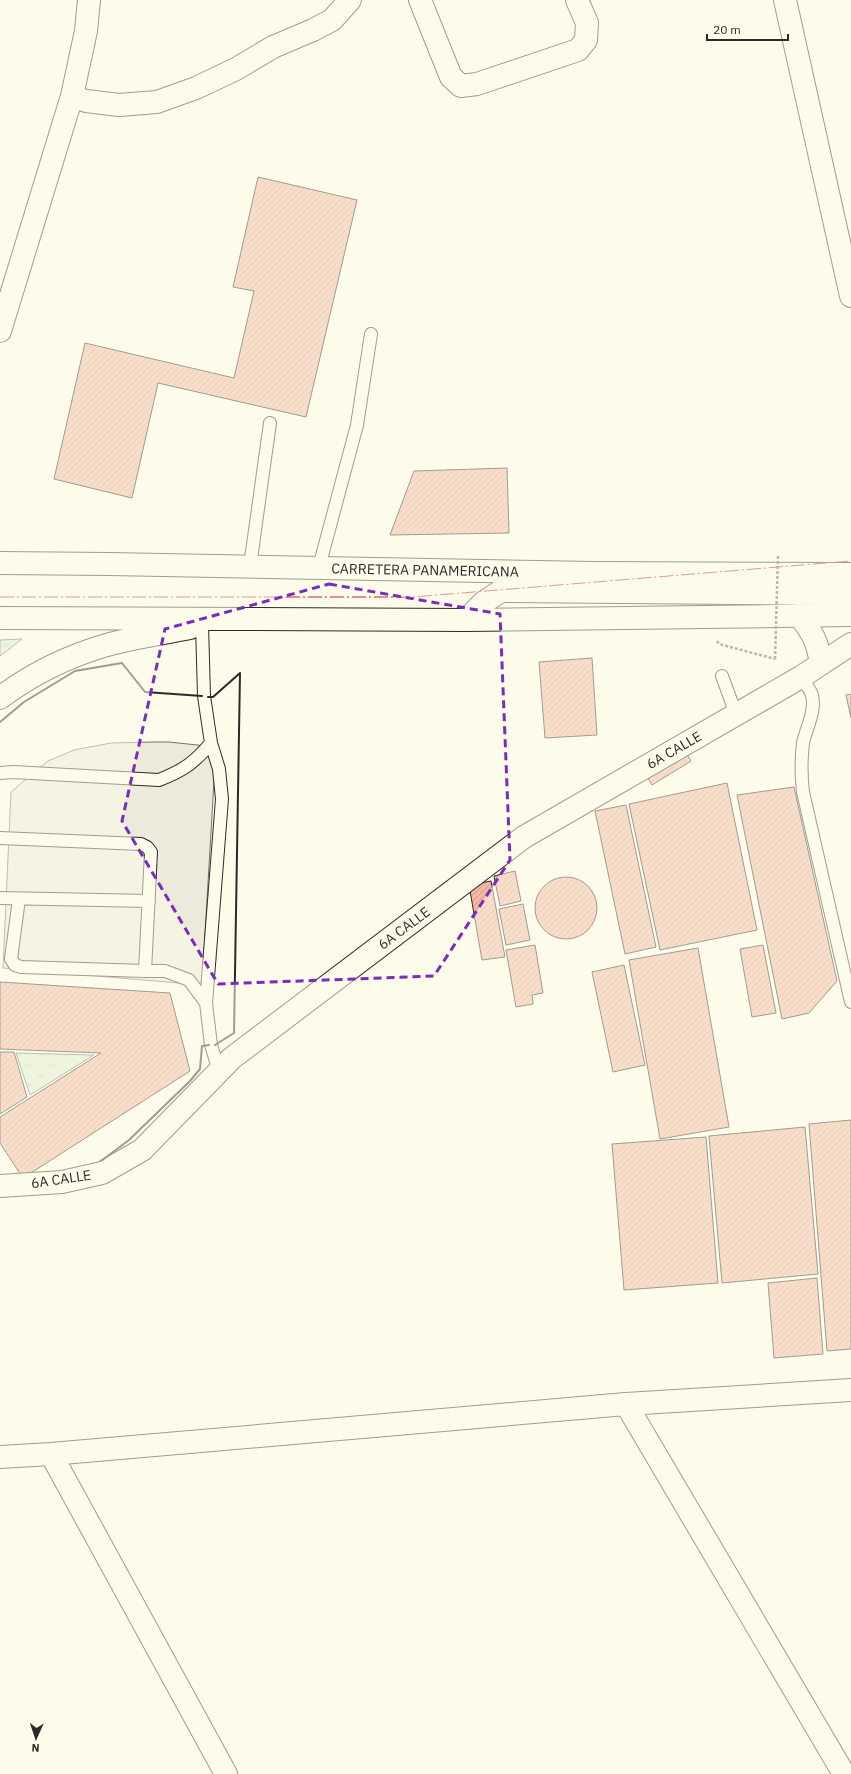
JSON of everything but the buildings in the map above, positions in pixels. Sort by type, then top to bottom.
[{"type":"main road","points":[[0,331],[72,96],[86,31],[90,0]]},
{"type":"main road","points":[[72,96],[86,101],[119,105],[157,102],[196,88],[236,69],[273,47],[332,20],[350,0]]},
{"type":"main road","points":[[420,0],[451,77],[461,86],[478,84],[578,50],[586,40],[587,24],[577,0]]},
{"type":"main road","points":[[786,0],[851,296]]},
{"type":"main road","name":"CARRETERA PANAMERICANA","points":[[0,563],[319,567],[586,573],[851,574]]},
{"type":"main road","points":[[466,620],[484,602],[501,591],[851,594]]},
{"type":"main road","points":[[799,615],[816,640],[820,664]]},
{"type":"main road","points":[[0,618],[466,620],[851,615]]},
{"type":"main road","points":[[0,698],[13,688],[49,668],[100,647],[230,619]]},
{"type":"main road","name":"6A CALLE","points":[[0,1186],[62,1182],[102,1173],[142,1150],[232,1058],[524,837],[801,677],[851,644]]},
{"type":"main road","points":[[0,1457],[51,1454],[626,1404],[851,1390]]},
{"type":"main road","points":[[626,1404],[844,1774]]},
{"type":"main road","points":[[51,1454],[226,1774]]},
{"type":"lane","points":[[319,567],[357,425],[371,334]]},
{"type":"lane","points":[[250,566],[270,423]]},
{"type":"lane","points":[[202,625],[204,696],[211,742],[219,769],[222,799],[206,1003],[211,1045],[219,1071]]},
{"type":"lane","points":[[722,676],[736,714]]},
{"type":"lane","points":[[801,677],[809,689],[812,700],[811,715],[803,742],[800,769],[803,792],[851,1002]]},
{"type":"lane","points":[[0,773],[13,772],[159,780],[177,773],[195,761],[211,742]]},
{"type":"lane","points":[[0,838],[141,844],[147,847],[151,852],[145,971]]},
{"type":"lane","points":[[0,898],[149,901]]},
{"type":"lane","points":[[18,899],[11,960],[15,965],[21,967],[165,971],[189,980],[206,1003]]},
{"type":"path","points":[[719,644],[775,659],[778,556]]},
{"type":"highlighted area","points":[[329,584],[500,614],[510,860],[434,976],[218,984],[122,821],[165,629]]},
{"type":"green space","points":[[22,639],[0,656],[0,640]]},
{"type":"green space","points":[[16,1053],[94,1055],[30,1095]]},
{"type":"shaded area","points":[[169,742],[216,747],[202,985],[3,968],[11,792],[48,761],[74,750],[111,743]]},
{"type":"wall","points":[[0,722],[24,702],[75,671],[122,663],[145,692],[202,696]]},
{"type":"wall","points":[[208,697],[213,697],[240,673],[234,1033],[215,1045]]},
{"type":"wall","points":[[101,1161],[129,1140],[190,1081],[200,1069],[202,1046],[209,1045]]},
{"type":"power","points":[[0,597],[413,597],[851,561]]}]
